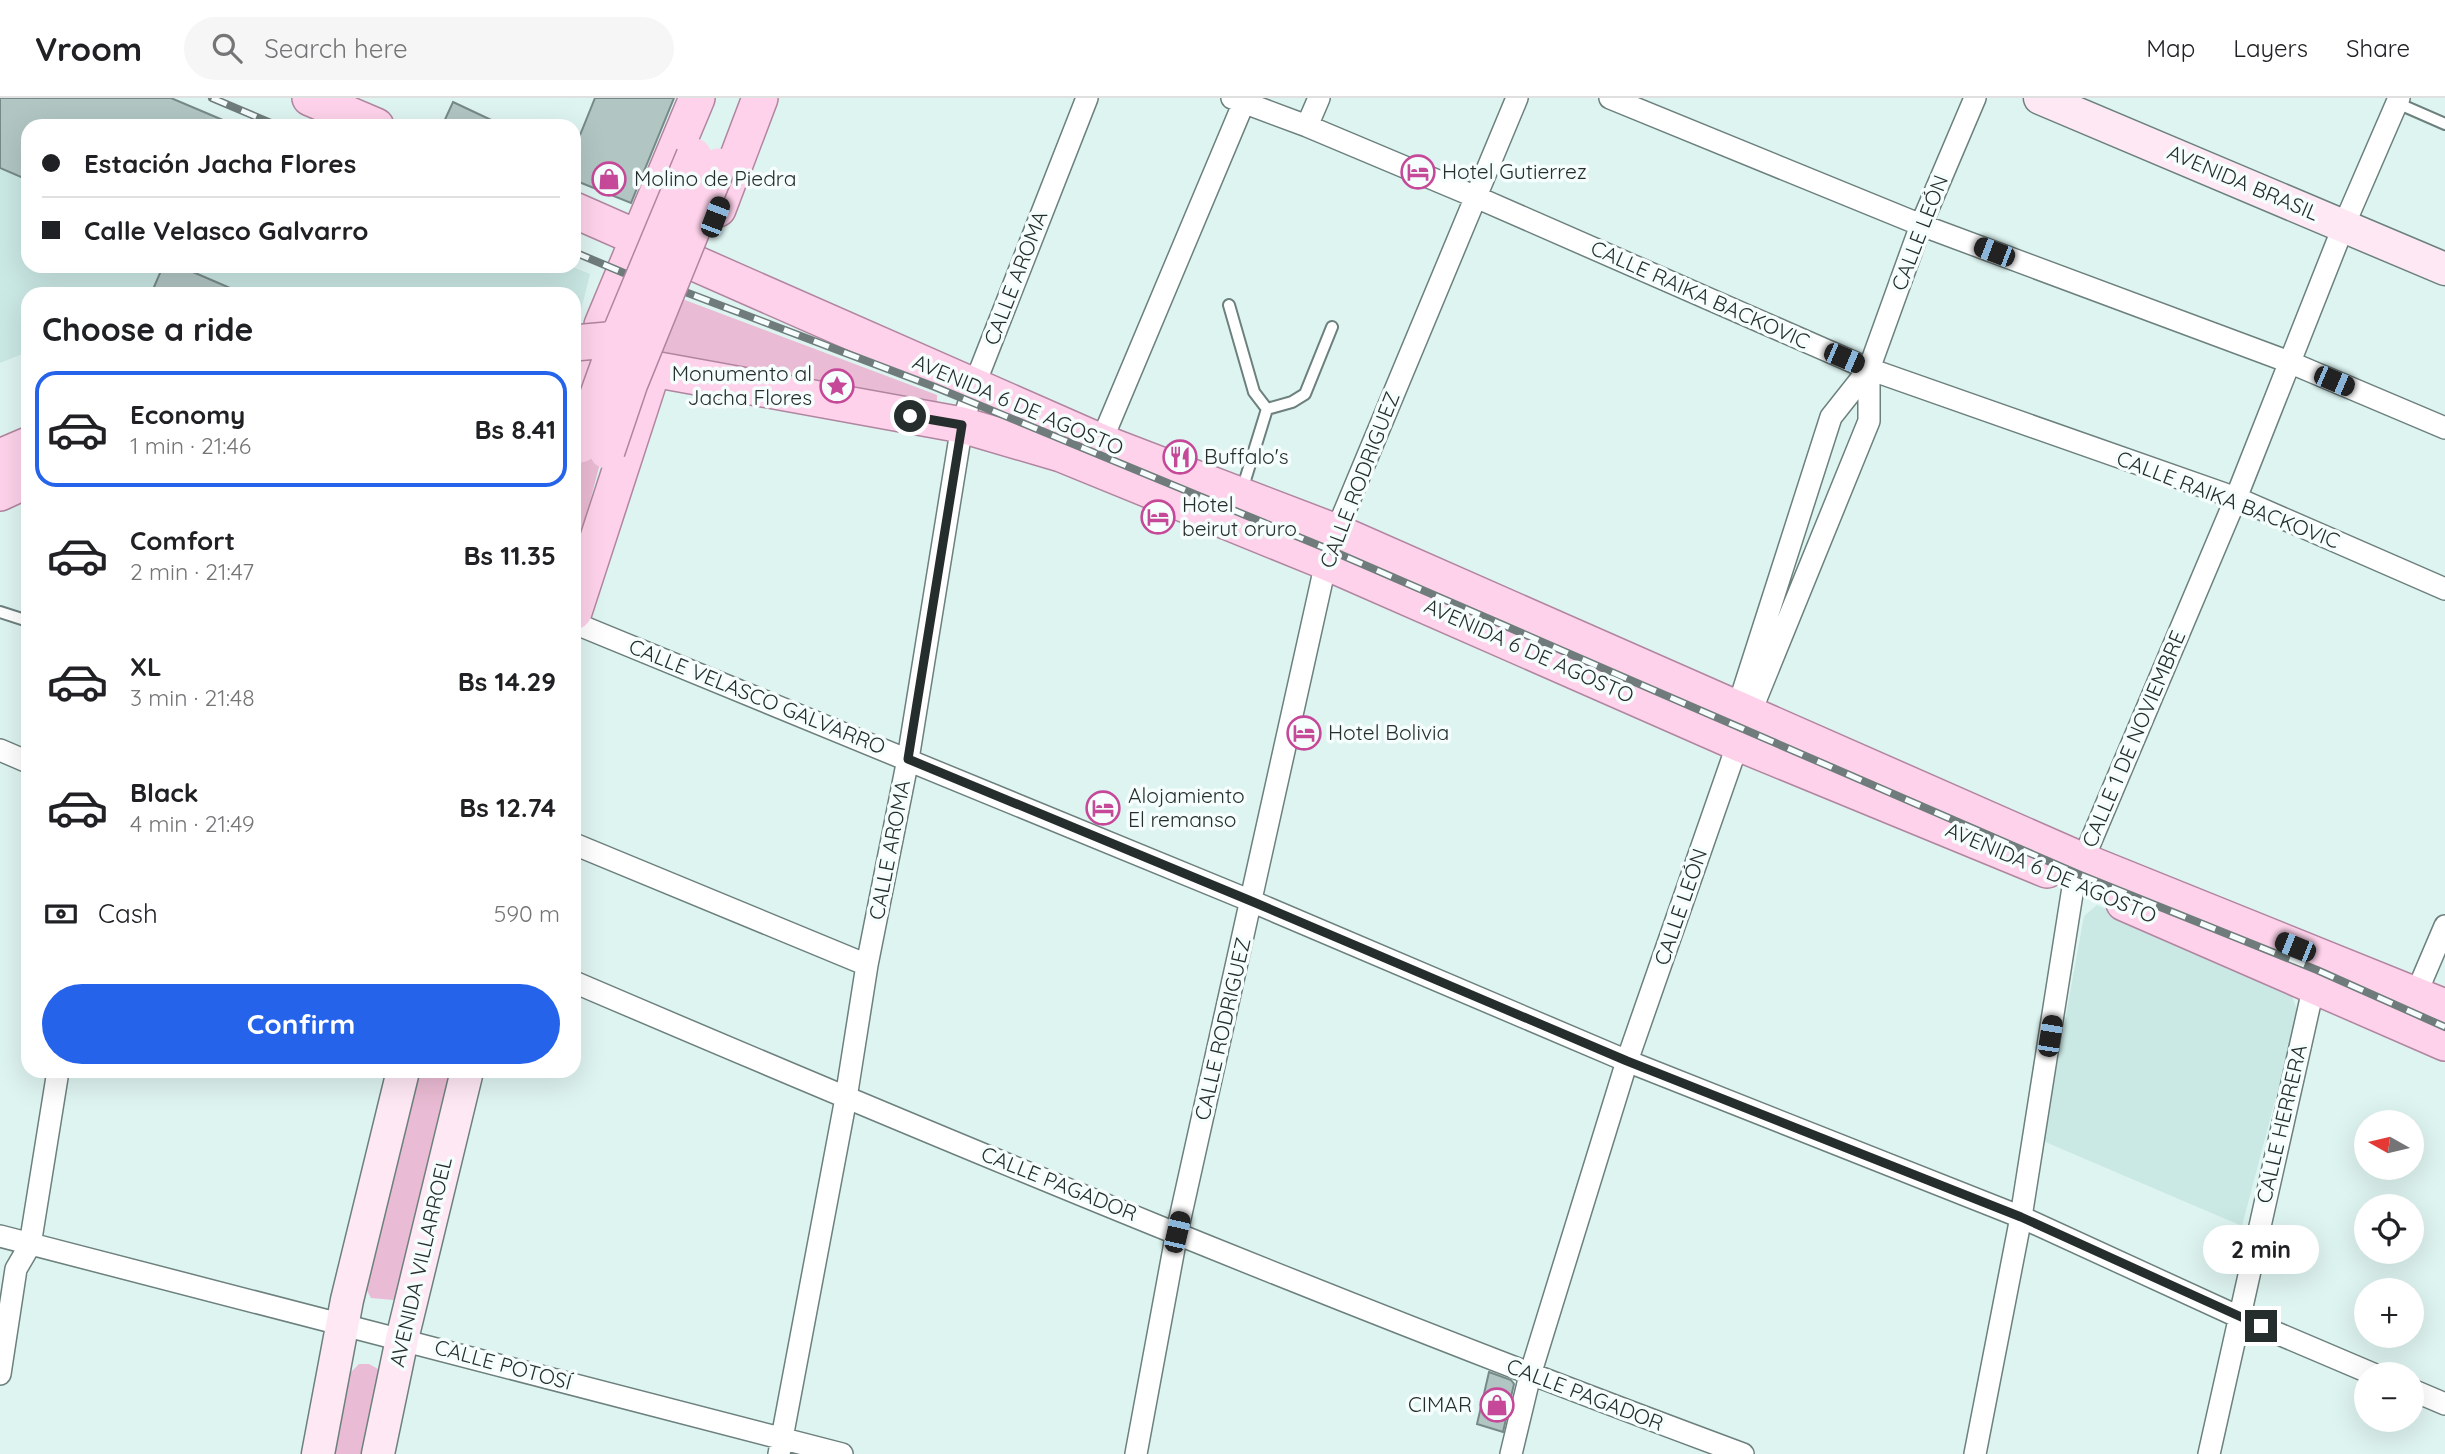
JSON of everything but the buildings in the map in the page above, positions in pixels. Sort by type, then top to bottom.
[{"type":"main road","points":[[310,98],[360,119]]},
{"type":"main road","points":[[584,372],[605,364],[601,354],[602,325],[697,98]]},
{"type":"main road","points":[[587,454],[634,373],[706,161],[717,98]]},
{"type":"main road","points":[[581,508],[587,454],[619,336],[706,161],[745,98]]},
{"type":"main road","points":[[697,264],[760,98]]},
{"type":"main road","name":"AVENIDA BRASIL","points":[[2039,98],[2445,268]]},
{"type":"main road","name":"AVENIDA 6 DE AGOSTO","points":[[581,213],[1101,442],[1241,496],[1331,547]]},
{"type":"main road","points":[[584,372],[608,340],[619,336]]},
{"type":"main road","points":[[581,590],[653,369]]},
{"type":"main road","name":"AVENIDA 6 DE AGOSTO","points":[[584,372],[653,369],[962,425],[1061,454],[1331,547],[1742,721],[2079,871],[2316,971],[2445,1043]]},
{"type":"main road","points":[[0,457],[21,448]]},
{"type":"main road","points":[[0,493],[21,484]]},
{"type":"main road","name":"AVENIDA 6 DE AGOSTO","points":[[2316,971],[2430,1001]]},
{"type":"main road","points":[[318,1454],[343,1324],[401,1078]]},
{"type":"main road","name":"AVENIDA VILLARROEL","points":[[378,1454],[402,1339],[465,1078]]},
{"type":"street","name":"CALLE AROMA","points":[[780,1446],[846,1098],[867,965],[908,759],[962,425],[974,386],[1087,98]]},
{"type":"street","points":[[1307,126],[1319,98]]},
{"type":"street","name":"CALLE RODRIGUEZ","points":[[1136,1454],[1177,1232],[1331,547],[1517,98]]},
{"type":"street","points":[[1610,98],[1921,225],[2289,362],[2445,428]]},
{"type":"street","name":"CALLE LEÓN","points":[[1511,1454],[1530,1375],[1627,1061],[1742,721],[1831,417],[1869,369],[1921,225],[1975,98]]},
{"type":"street","points":[[1101,442],[1239,99]]},
{"type":"street","name":"CALLE RAIKA BACKOVIC","points":[[1239,99],[1476,197],[1869,369],[2236,498],[2445,589]]},
{"type":"street","name":"CALLE 1 DE NOVIEMBRE","points":[[1975,1454],[2021,1217],[2079,871],[2236,498],[2344,225],[2398,101]]},
{"type":"street","name":"CALLE LEÓN","points":[[1742,721],[1869,421],[1869,369]]},
{"type":"street","name":"CALLE VELASCO GALVARRO","points":[[581,626],[1251,901],[1627,1061],[2021,1217],[2239,1317],[2354,1366]]},
{"type":"street","points":[[0,750],[21,759]]},
{"type":"street","points":[[581,847],[867,965]]},
{"type":"street","points":[[2430,1001],[2445,926]]},
{"type":"street","name":"CALLE HERRERA","points":[[2209,1454],[2316,971]]},
{"type":"street","name":"CALLE PAGADOR","points":[[581,985],[846,1098],[1530,1375],[1743,1454]]},
{"type":"street","points":[[0,1374],[16,1269],[30,1245],[57,1078]]},
{"type":"street","name":"CALLE POTOSÍ","points":[[0,1236],[402,1339],[780,1446],[842,1454]]},
{"type":"street","points":[[2424,1395],[2445,1404]]},
{"type":"lane","points":[[2398,101],[2445,124]]},
{"type":"lane","points":[[1229,305],[1254,392],[1267,409]]},
{"type":"lane","points":[[1267,409],[1292,402],[1305,394],[1332,327]]},
{"type":"lane","points":[[1241,496],[1267,409]]},
{"type":"lane","points":[[0,612],[21,619]]},
{"type":"shaded area","points":[[0,98],[171,98],[221,119],[21,119],[21,273],[581,273],[581,270],[590,274],[581,310],[581,287],[21,287],[21,355],[0,363]]},
{"type":"shaded area","points":[[661,291],[937,395],[937,411],[654,359]]},
{"type":"shaded area","points":[[618,394],[581,536],[581,427]]},
{"type":"shaded area","points":[[2097,905],[2289,987],[2298,1013],[2242,1226],[2043,1141],[2084,916]]},
{"type":"shaded area","points":[[415,1078],[459,1078],[402,1292],[394,1300],[371,1298],[365,1287]]},
{"type":"shaded area","points":[[359,1364],[369,1364],[380,1370],[367,1454],[332,1454],[348,1375]]},
{"type":"railway","points":[[212,98],[262,119]]},
{"type":"railway","points":[[581,255],[935,387],[1330,550],[2078,874],[2317,970],[2445,1027]]},
{"type":"place","name":"Hotel Gutierrez","points":[[1418,172]]},
{"type":"place","name":"Molino de Piedra","points":[[609,179]]},
{"type":"place","name":"Monumento al Jacha Flores","points":[[837,386]]},
{"type":"place","name":"Buffalo's","points":[[1180,457]]},
{"type":"place","name":"Hotel beirut oruro","points":[[1158,517]]},
{"type":"place","name":"Hotel Bolivia","points":[[1304,733]]},
{"type":"place","name":"Alojamiento El remanso","points":[[1103,808]]},
{"type":"place","name":"CIMAR","points":[[1497,1405]]},
{"type":"route","points":[[910,416],[962,425],[908,759],[1627,1061],[2021,1217],[2261,1326]]}]
